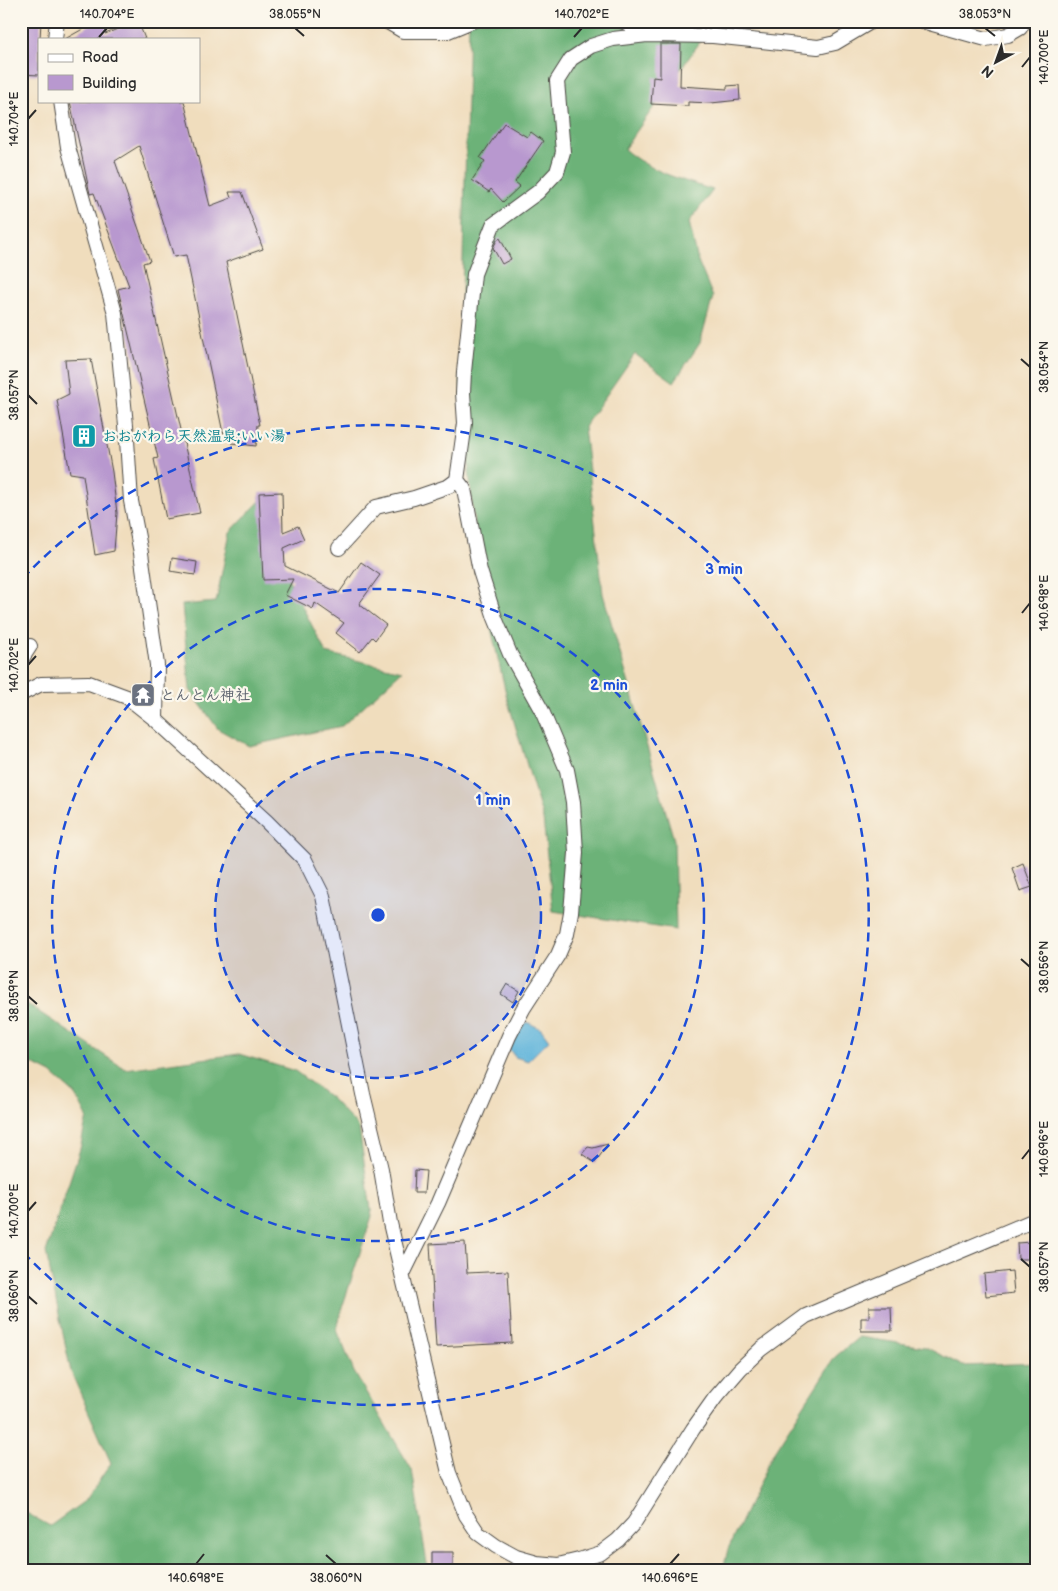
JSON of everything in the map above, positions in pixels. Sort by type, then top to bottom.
[{"type":"street","points":[[55,38],[56,21]]},
{"type":"street","points":[[386,21],[403,31],[448,31],[472,21]]},
{"type":"street","points":[[623,21],[647,36]]},
{"type":"street","points":[[339,548],[376,507],[414,498],[449,486],[457,480],[465,423],[464,372],[474,274],[493,225],[538,192],[557,172],[563,152],[557,81],[571,59],[592,46],[613,39],[647,36],[713,36],[818,46],[835,43],[872,21]]},
{"type":"street","points":[[922,21],[986,38],[1008,35],[1020,28],[1024,21]]},
{"type":"street","points":[[60,102],[68,147],[115,313],[131,501],[141,554],[157,665],[156,720]]},
{"type":"street","points":[[403,1274],[438,1203],[509,1036],[523,1009],[558,955],[567,934],[571,912],[576,853],[573,802],[567,770],[542,711],[510,654],[495,618],[480,571],[464,489],[457,480]]},
{"type":"street","points":[[21,660],[30,646]]},
{"type":"street","points":[[21,694],[41,684],[89,683],[127,697],[156,720],[267,822],[305,860],[323,896],[363,1094],[381,1169],[390,1223],[449,1473],[463,1508],[478,1533],[516,1557],[537,1566],[558,1564],[601,1553],[618,1540],[634,1523],[693,1429],[715,1398],[740,1369],[761,1349],[806,1316],[1037,1219]]},
{"type":"green space","points":[[469,21],[715,21],[624,149],[655,169],[713,190],[689,222],[698,261],[713,297],[700,343],[674,382],[635,354],[584,427],[603,594],[674,840],[676,930],[553,911],[543,819],[507,698],[479,576],[460,376]]},
{"type":"green space","points":[[261,500],[268,539],[326,653],[402,671],[342,726],[249,746],[218,729],[190,690],[182,605],[216,602],[230,532]]},
{"type":"green space","points":[[21,1000],[125,1069],[239,1054],[295,1071],[331,1098],[359,1128],[372,1216],[342,1308],[337,1330],[354,1372],[412,1470],[428,1570],[21,1570],[21,1510],[50,1526],[86,1500],[111,1463],[71,1372],[46,1252],[80,1149],[87,1117],[76,1095],[51,1073],[21,1058]]},
{"type":"green space","points":[[859,1337],[925,1347],[963,1366],[1037,1363],[1037,1570],[723,1570],[728,1549],[773,1453],[835,1357]]},
{"type":"water","points":[[527,1022],[541,1029],[549,1040],[528,1061],[515,1057],[509,1049],[519,1031]]},
{"type":"building","points":[[21,21],[41,21],[40,38],[38,38],[38,75],[21,74]]},
{"type":"building","points":[[97,21],[109,21],[105,34],[138,21],[145,38],[67,38]]},
{"type":"building","points":[[660,44],[681,44],[680,86],[727,89],[727,86],[739,85],[740,100],[711,103],[688,102],[688,106],[651,104],[653,77],[660,78]]},
{"type":"building","points":[[70,102],[184,102],[210,206],[231,198],[229,192],[242,192],[263,249],[226,262],[260,425],[258,425],[256,446],[231,443],[233,430],[223,433],[186,255],[174,257],[139,146],[115,161],[150,261],[143,263],[200,513],[166,519],[154,459],[158,458],[118,289],[129,286],[94,193],[90,194]]},
{"type":"building","points":[[504,123],[527,137],[531,132],[543,141],[515,182],[520,186],[503,202],[491,189],[489,192],[472,180],[485,161],[480,158]]},
{"type":"building","points":[[500,238],[511,259],[502,264],[493,248]]},
{"type":"building","name":"おおがわら天然温泉;いい湯","points":[[91,359],[112,472],[117,513],[114,551],[95,555],[83,475],[70,473],[57,400],[69,394],[65,360]]},
{"type":"building","points":[[282,492],[283,532],[298,526],[304,539],[284,548],[285,566],[339,593],[361,562],[380,575],[359,604],[386,625],[375,640],[372,637],[360,652],[336,633],[344,623],[315,603],[313,609],[285,595],[293,579],[263,580],[259,493]]},
{"type":"building","points":[[172,558],[197,562],[195,575],[170,571]]},
{"type":"building","points":[[1023,863],[1032,887],[1020,891],[1012,868]]},
{"type":"building","points":[[507,984],[519,991],[513,1002],[501,994]]},
{"type":"building","points":[[608,1144],[595,1163],[582,1154],[588,1147],[593,1148]]},
{"type":"building","points":[[415,1170],[426,1171],[424,1193],[414,1193]]},
{"type":"building","points":[[465,1242],[467,1273],[508,1271],[512,1343],[436,1347],[430,1244]]},
{"type":"building","points":[[1030,1242],[1031,1259],[1018,1259],[1017,1243]]},
{"type":"building","points":[[1012,1271],[1014,1293],[986,1296],[984,1274]]},
{"type":"building","points":[[869,1307],[891,1307],[892,1331],[861,1331],[861,1318],[869,1318]]},
{"type":"building","points":[[432,1552],[453,1552],[453,1570],[432,1570]]},
{"type":"place","name":"おおがわら天然温泉;いい湯","points":[[84,436]]},
{"type":"place","name":"とんとん神社","points":[[143,695]]}]
